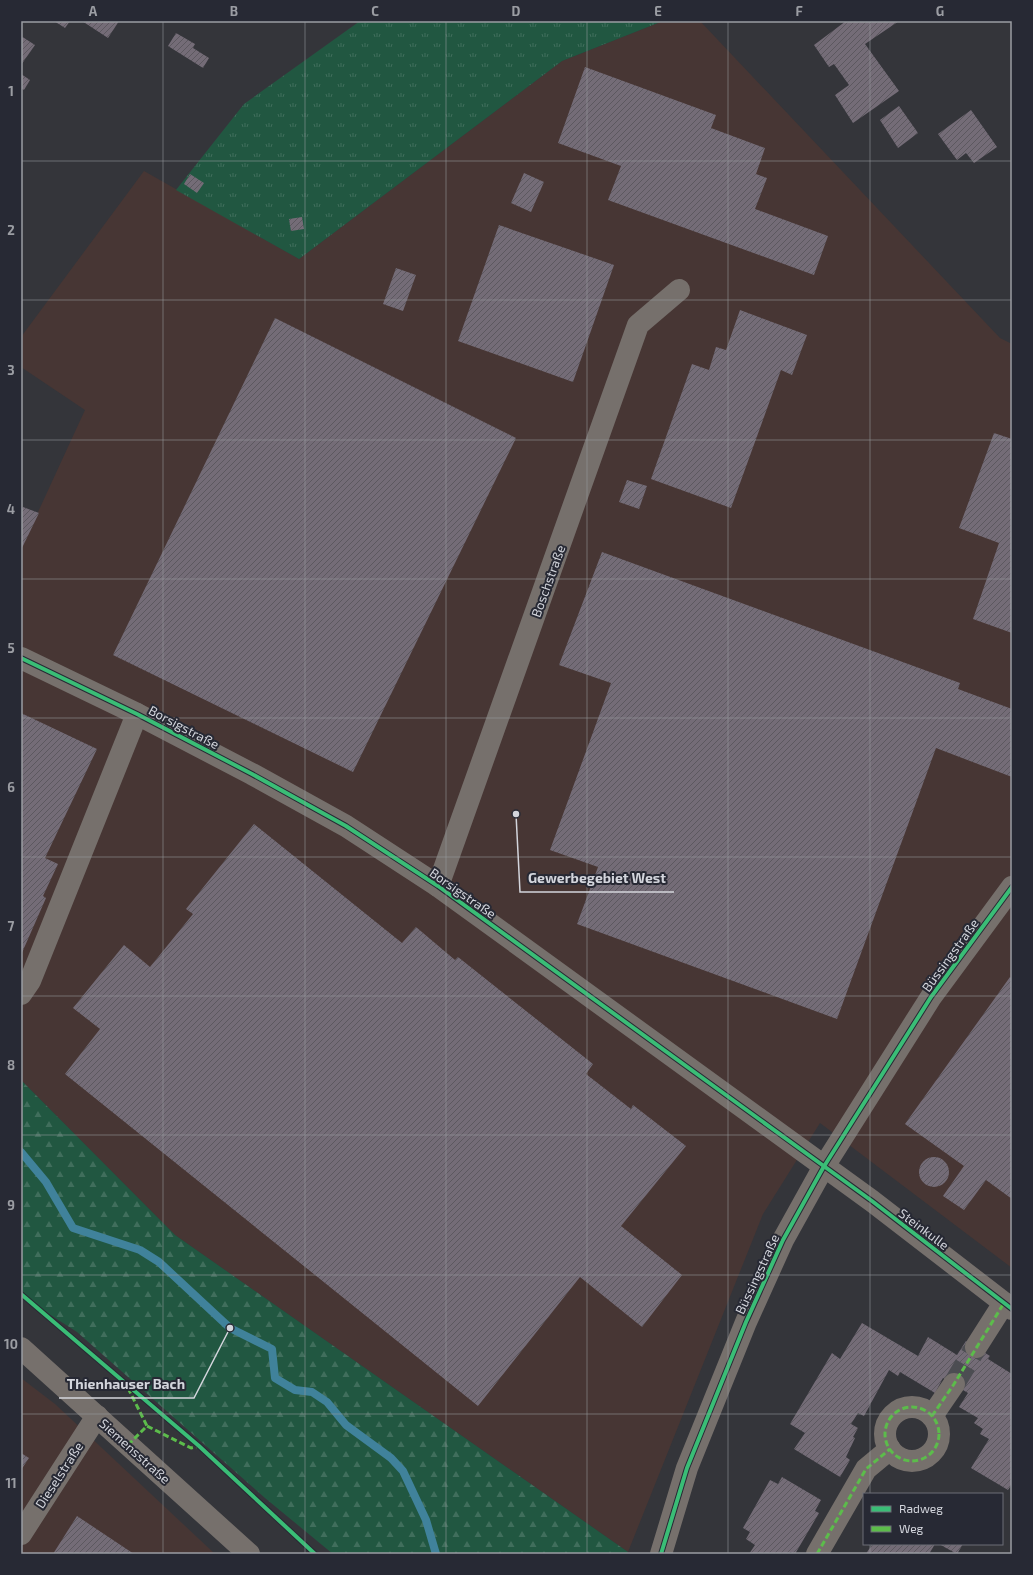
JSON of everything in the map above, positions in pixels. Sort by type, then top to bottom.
[{"type":"street","name":"Boschstraße","points":[[438,886],[638,325],[679,290]]},
{"type":"street","name":"Borsigstraße","points":[[21,658],[137,714],[252,774],[346,826],[438,886],[823,1168]]},
{"type":"street","name":"Borsigstraße","points":[[21,994],[30,981],[137,714]]},
{"type":"street","name":"Büssingstraße","points":[[661,1554],[687,1468],[746,1322],[783,1240],[823,1168],[931,997],[1012,887]]},
{"type":"street","name":"Steinkulle","points":[[823,1168],[872,1201],[1008,1306],[976,1347]]},
{"type":"street","name":"Siemensstraße","points":[[21,1348],[249,1554]]},
{"type":"street","points":[[932,1416],[954,1384]]},
{"type":"street","points":[[908,1407],[917,1407],[925,1410],[932,1416],[937,1423],[939,1441],[929,1455],[922,1460],[904,1460],[896,1456],[890,1450],[886,1441],[885,1432],[887,1424],[896,1413],[908,1407]]},
{"type":"street","name":"Dieselstraße","points":[[21,1534],[97,1416]]},
{"type":"street","points":[[817,1554],[866,1470],[890,1450]]},
{"type":"shaded area","points":[[663,21],[700,21],[1000,338],[1012,344],[1012,1268],[820,1123],[763,1214],[628,1552],[175,1235],[21,1080],[21,549],[85,410],[21,367],[21,337],[144,171],[299,259],[562,61]]},
{"type":"shaded area","points":[[21,1378],[55,1404],[215,1554],[21,1554]]},
{"type":"green space","points":[[360,21],[663,21],[562,61],[299,259],[176,190],[244,104]]},
{"type":"green space","points":[[21,1080],[175,1235],[628,1552],[627,1554],[333,1554],[265,1498],[77,1332],[21,1296]]},
{"type":"building","points":[[54,21],[70,21],[65,28]]},
{"type":"building","points":[[82,21],[119,21],[108,38]]},
{"type":"building","points":[[846,21],[899,21],[865,44],[899,91],[853,123],[835,95],[849,85],[834,64],[829,67],[814,45]]},
{"type":"building","points":[[176,33],[195,44],[193,48],[209,58],[203,68],[168,46]]},
{"type":"building","points":[[21,36],[35,45],[21,65]]},
{"type":"building","points":[[585,67],[716,115],[711,128],[765,148],[756,174],[767,178],[755,209],[828,236],[814,275],[608,200],[621,166],[558,143]]},
{"type":"building","points":[[21,74],[30,80],[24,90],[21,88]]},
{"type":"building","points":[[899,106],[918,133],[898,148],[880,120]]},
{"type":"building","points":[[971,110],[997,147],[974,163],[966,153],[957,160],[938,134]]},
{"type":"building","points":[[524,173],[544,182],[531,212],[511,203]]},
{"type":"building","points":[[190,174],[204,183],[197,193],[184,184]]},
{"type":"building","points":[[302,217],[304,229],[291,231],[289,219]]},
{"type":"building","points":[[499,225],[614,265],[573,382],[458,341]]},
{"type":"building","points":[[396,268],[416,275],[403,311],[383,304]]},
{"type":"building","points":[[740,310],[807,335],[792,375],[781,370],[731,508],[651,479],[692,364],[709,370],[716,347],[726,350]]},
{"type":"building","points":[[275,318],[516,438],[353,772],[113,655]]},
{"type":"building","points":[[994,433],[1012,439],[1012,633],[973,619],[999,543],[959,528]]},
{"type":"building","points":[[627,480],[647,486],[639,509],[619,502]]},
{"type":"building","points":[[23,507],[39,513],[21,550],[21,512]]},
{"type":"building","points":[[602,552],[960,683],[958,689],[1012,709],[1012,777],[936,748],[837,1019],[577,924],[598,867],[550,850],[611,683],[559,665]]},
{"type":"building","points":[[21,713],[97,749],[45,858],[58,864],[43,896],[46,898],[21,955]]},
{"type":"building","points":[[254,824],[402,943],[416,927],[455,960],[458,957],[593,1064],[586,1074],[631,1109],[633,1105],[686,1146],[621,1226],[682,1275],[642,1327],[580,1277],[478,1406],[65,1074],[100,1029],[73,1008],[124,945],[150,967],[193,914],[186,909]]},
{"type":"building","points":[[1010,977],[1012,979],[1012,1199],[986,1180],[964,1210],[943,1196],[964,1166],[905,1124]]},
{"type":"building","points":[[934,1157],[945,1161],[949,1172],[945,1183],[934,1187],[923,1183],[919,1172],[923,1161]]},
{"type":"building","points":[[862,1323],[918,1356],[928,1337],[957,1355],[966,1341],[990,1356],[988,1359],[1012,1374],[1012,1484],[1008,1490],[971,1468],[989,1439],[980,1434],[983,1429],[974,1423],[978,1418],[959,1407],[968,1393],[943,1378],[935,1393],[900,1372],[898,1376],[889,1370],[864,1416],[858,1413],[851,1424],[858,1428],[846,1457],[850,1460],[840,1477],[794,1449],[805,1433],[790,1424],[832,1353],[840,1359]]},
{"type":"building","points":[[21,1453],[29,1458],[21,1470]]},
{"type":"building","points":[[782,1477],[821,1500],[815,1511],[819,1513],[795,1554],[790,1552],[789,1554],[749,1554],[755,1545],[746,1539],[750,1532],[743,1528],[770,1480],[778,1484]]},
{"type":"building","points":[[77,1516],[134,1554],[53,1554]]},
{"type":"building","points":[[871,1545],[934,1545],[929,1554],[866,1554]]},
{"type":"building","points":[[941,1545],[962,1545],[957,1554]]},
{"type":"waterway","points":[[21,1152],[46,1182],[73,1228],[140,1250],[159,1262],[230,1328],[272,1349],[275,1378],[295,1390],[312,1392],[327,1402],[346,1425],[391,1458],[403,1471],[426,1520],[436,1554]]},
{"type":"tunnel","points":[[954,1384],[976,1347]]},
{"type":"marked path","points":[[932,1416],[954,1384],[1004,1303]]},
{"type":"marked path","points":[[128,1388],[147,1426]]},
{"type":"marked path","points":[[912,1407],[922,1409],[931,1415],[937,1424],[939,1434],[937,1444],[931,1453],[922,1459],[912,1461],[902,1459],[893,1453],[887,1444],[885,1434],[887,1424],[893,1415],[902,1409],[912,1407]]},
{"type":"marked path","points":[[128,1445],[147,1426],[191,1448],[199,1446]]},
{"type":"marked path","points":[[817,1554],[866,1469],[890,1449]]},
{"type":"cycle path","points":[[21,658],[137,714],[252,774],[346,826],[438,886],[872,1201],[1012,1309]]},
{"type":"cycle path","points":[[661,1554],[687,1468],[746,1322],[783,1240],[823,1168],[931,997],[1012,887]]},
{"type":"cycle path","points":[[21,1294],[199,1446],[315,1554]]},
{"type":"place","name":"Gewerbegebiet West","points":[[516,814]]},
{"type":"place","name":"Thienhauser Bach","points":[[230,1328]]}]
